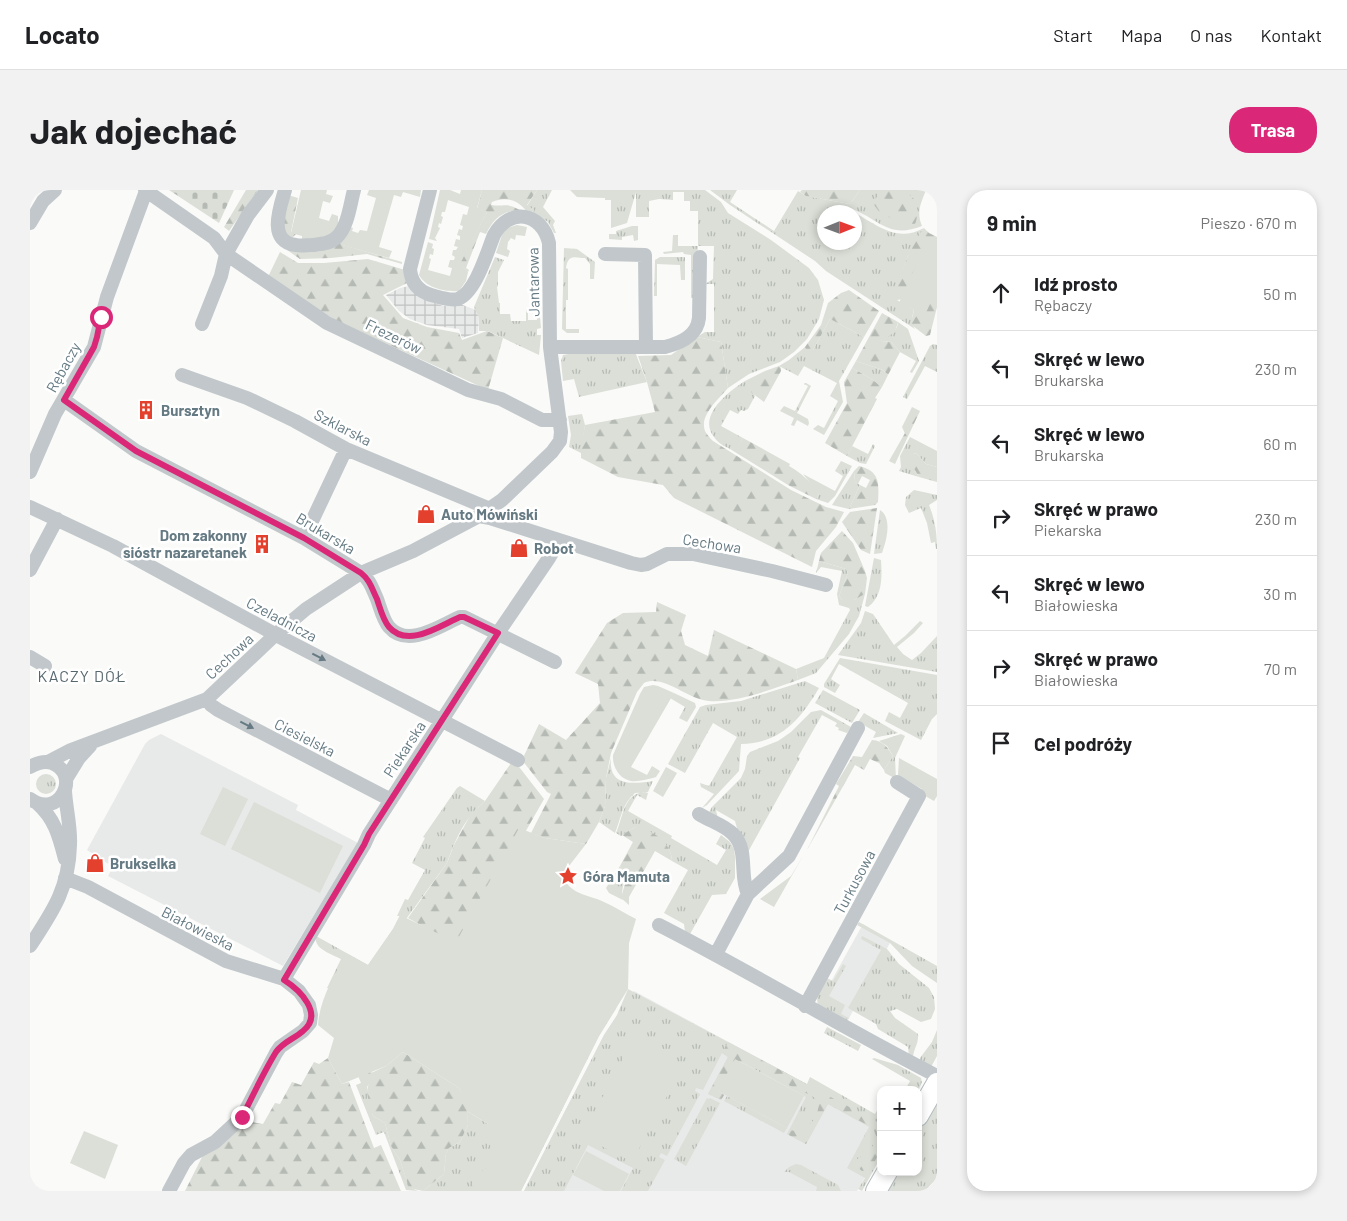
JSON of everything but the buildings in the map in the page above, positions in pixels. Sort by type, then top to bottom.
[{"type":"street","points":[[30,223],[43,201],[55,190]]},
{"type":"street","name":"Frezerów","points":[[146,190],[214,238],[226,254],[327,323],[468,390],[501,399],[542,420],[560,420]]},
{"type":"street","name":"Rębaczy","points":[[30,472],[46,430],[94,347],[107,296],[146,190]]},
{"type":"street","points":[[202,324],[221,276],[226,254],[248,215],[267,190]]},
{"type":"street","points":[[285,190],[277,222],[278,228],[283,239],[296,245],[324,244],[339,236],[354,190]]},
{"type":"street","name":"Jantarowa","points":[[430,190],[411,262],[411,277],[414,283],[427,294],[443,299],[458,299],[470,290],[498,226],[506,220],[515,217],[525,217],[534,220],[542,226],[548,236],[550,347],[560,420],[560,441],[552,452],[485,513]]},
{"type":"street","points":[[605,254],[645,255],[646,347]]},
{"type":"street","points":[[550,347],[665,347],[690,336],[695,331],[699,318],[700,257]]},
{"type":"street","name":"Szklarska","points":[[182,375],[247,398],[295,421],[346,449],[485,513]]},
{"type":"street","name":"Brukarska","points":[[64,400],[136,451],[304,538],[361,573],[369,580],[388,625],[397,632],[412,636],[421,634],[464,617],[554,662]]},
{"type":"street","points":[[304,538],[346,449]]},
{"type":"street","name":"Czeladnicza","points":[[30,507],[163,572],[275,635],[518,760]]},
{"type":"street","name":"Cechowa","points":[[30,767],[42,762],[48,762],[96,741],[207,699],[275,635],[306,609],[361,573],[413,551],[485,513],[490,518],[641,565],[668,554],[692,554],[826,585]]},
{"type":"street","points":[[30,570],[56,519]]},
{"type":"street","name":"Piekarska","points":[[284,980],[390,800],[559,540]]},
{"type":"street","points":[[30,657],[45,666]]},
{"type":"street","name":"Ciesielska","points":[[207,699],[218,710],[390,800]]},
{"type":"street","points":[[716,954],[748,894],[788,856],[858,728]]},
{"type":"street","name":"Cechowa","points":[[65,785],[79,758],[96,741]]},
{"type":"street","points":[[30,946],[61,895],[70,845],[65,785],[60,768],[48,762]]},
{"type":"street","name":"Turkusowa","points":[[805,1006],[919,796],[897,782]]},
{"type":"street","points":[[33,801],[45,805],[53,803],[60,798],[65,785]]},
{"type":"street","points":[[33,801],[48,813],[54,824],[66,873]]},
{"type":"street","points":[[699,814],[728,830],[738,840],[742,851],[748,894]]},
{"type":"street","name":"Białowieska","points":[[66,873],[88,887],[226,961],[284,980],[299,991],[309,1005],[312,1015],[310,1023],[303,1031],[280,1047],[242,1117],[216,1142],[191,1155],[184,1163],[169,1191]]},
{"type":"street","points":[[659,925],[716,954],[805,1006],[937,1076]]},
{"type":"street","points":[[922,1109],[937,1083]]},
{"type":"street","points":[[876,1191],[885,1176]]},
{"type":"shaded area","points":[[409,286],[422,298],[443,306],[460,304],[476,310],[479,318],[478,333],[462,338],[459,329],[427,325],[410,319],[399,311],[386,295]]},
{"type":"shaded area","points":[[161,734],[298,805],[296,810],[358,843],[283,966],[108,876],[113,867],[87,850],[145,744]]},
{"type":"shaded area","points":[[863,924],[891,941],[847,1022],[818,1005]]},
{"type":"shaded area","points":[[634,991],[877,1122],[877,1156],[857,1191],[524,1191],[604,1035]]},
{"type":"green space","points":[[169,190],[234,190],[219,223]]},
{"type":"green space","points":[[246,190],[258,190],[229,231],[224,227]]},
{"type":"green space","points":[[301,190],[327,190],[326,194],[333,196],[330,203],[323,201],[319,218],[329,221],[332,214],[338,216],[338,227],[327,239],[302,239],[302,236],[291,233]]},
{"type":"green space","points":[[369,190],[421,190],[420,197],[403,192],[401,197],[394,195],[379,247],[392,251],[389,258],[342,245],[350,227],[353,228],[352,231],[358,233],[360,230],[367,231],[376,198],[367,195]]},
{"type":"green space","points":[[440,190],[450,190],[460,194],[461,190],[482,190],[477,208],[487,212],[460,264],[468,272],[466,281],[459,291],[448,291],[431,286],[419,275],[428,242],[433,244],[432,248],[434,249],[433,255],[430,254],[429,258],[431,259],[428,270],[450,276],[452,268],[448,267],[450,260],[454,260],[455,257],[452,255],[453,250],[456,250],[458,247],[454,246],[456,239],[460,240],[460,236],[457,235],[459,229],[462,230],[463,226],[460,225],[463,214],[467,215],[469,207],[448,200],[445,212],[442,212],[441,224],[439,223],[438,227],[440,228],[435,238],[437,241],[429,239]]},
{"type":"green space","points":[[482,190],[537,190],[527,205],[534,210],[531,213],[512,200],[502,199],[492,202],[491,205],[508,205],[520,210],[499,216],[486,234],[480,232],[466,268],[469,270],[468,272],[459,264],[487,212],[477,209]]},
{"type":"green space","points":[[537,190],[552,190],[543,207],[555,221],[553,225],[556,233],[554,233],[548,222],[532,212],[534,210],[527,206]]},
{"type":"green space","points":[[570,190],[611,190],[612,200],[577,197]]},
{"type":"green space","points":[[611,190],[705,190],[721,202],[728,213],[771,240],[809,268],[818,280],[824,300],[819,319],[807,339],[780,362],[749,374],[728,388],[721,342],[697,337],[705,332],[714,332],[714,284],[705,284],[713,279],[714,246],[698,246],[698,211],[690,211],[690,201],[684,201],[684,192],[673,192],[673,200],[659,199],[649,201],[649,217],[636,217],[636,192],[627,223],[611,228]]},
{"type":"green space","points":[[710,190],[737,190],[730,202],[774,231],[798,191],[806,196],[850,204],[860,190],[926,190],[919,212],[922,226],[910,230],[891,229],[883,226],[862,213],[862,205],[817,205],[817,250],[862,250],[862,217],[883,229],[903,234],[913,233],[924,228],[908,256],[900,276],[897,300],[914,310],[912,320],[915,329],[826,271],[815,261]]},
{"type":"green space","points":[[802,190],[860,190],[850,204],[806,196],[800,192]]},
{"type":"green space","points":[[880,190],[904,192],[913,198],[917,210],[914,226],[901,227],[897,221],[880,213],[872,202]]},
{"type":"green space","points":[[288,195],[298,198],[291,232],[296,234],[292,238],[288,238],[281,222]]},
{"type":"green space","points":[[517,225],[527,227],[525,236],[516,235],[515,240],[511,238],[508,242],[507,249],[510,251],[508,257],[496,253],[502,235],[507,228]]},
{"type":"green space","points":[[638,226],[638,240],[634,241],[633,235],[622,237],[622,240],[609,239],[609,234],[616,234],[616,231]]},
{"type":"green space","points":[[924,228],[937,237],[937,260],[904,299],[897,300],[893,295],[895,286],[914,242]]},
{"type":"green space","points":[[347,235],[343,245],[402,262],[402,264],[367,254],[300,259],[287,250]]},
{"type":"green space","points":[[673,235],[678,235],[678,246],[698,246],[694,298],[691,298],[691,255],[684,254],[683,252],[664,254],[663,252],[672,251]]},
{"type":"green space","points":[[564,248],[577,249],[595,262],[594,279],[590,279],[590,264],[585,258],[573,257],[567,263],[568,300],[566,300],[566,329],[579,329],[579,333],[567,333],[562,329]]},
{"type":"green space","points":[[923,249],[937,256],[937,288],[925,315],[899,303]]},
{"type":"green space","points":[[280,252],[298,263],[368,259],[405,270],[407,283],[383,295],[403,318],[427,327],[459,333],[462,340],[487,331],[503,338],[488,390],[339,322],[267,279]]},
{"type":"green space","points":[[495,257],[504,260],[498,272],[497,287],[500,314],[510,314],[511,321],[526,321],[526,310],[528,310],[528,320],[537,320],[537,315],[540,317],[541,328],[537,329],[537,335],[541,335],[539,355],[488,331],[479,331],[479,318],[474,307]]},
{"type":"green space","points":[[660,257],[685,257],[685,280],[681,280],[680,265],[657,264],[657,296],[654,296],[655,260]]},
{"type":"green space","points":[[937,278],[937,307],[930,335],[926,336],[911,323],[914,310],[920,308]]},
{"type":"green space","points":[[849,290],[879,311],[864,337],[830,319],[813,350],[806,350],[805,347],[821,325],[828,303],[841,293]]},
{"type":"green space","points":[[882,313],[898,322],[895,332],[881,341],[891,342],[900,352],[888,375],[883,370],[856,361]]},
{"type":"green space","points":[[830,319],[864,337],[839,381],[843,402],[824,435],[813,429],[818,425],[824,428],[838,401],[830,396],[837,383],[804,366],[798,376],[779,366],[805,347],[806,350],[813,350]]},
{"type":"green space","points":[[898,322],[908,329],[919,361],[912,373],[910,372],[916,361],[900,352],[891,342],[881,341],[894,332]]},
{"type":"green space","points":[[697,337],[721,342],[728,388],[707,413],[704,425],[709,437],[791,490],[826,507],[844,512],[836,527],[816,551],[812,567],[674,498],[663,485],[618,477],[581,458],[585,425],[655,412],[638,356],[671,355]]},
{"type":"green space","points":[[933,344],[937,345],[937,372],[925,366],[907,399],[903,397],[930,346]]},
{"type":"green space","points":[[635,352],[647,382],[579,397],[574,379],[563,381],[561,361],[563,355],[574,353]]},
{"type":"green space","points":[[856,361],[883,370],[888,375],[882,387],[852,368]]},
{"type":"green space","points":[[779,366],[781,371],[764,402],[752,393],[745,381]]},
{"type":"green space","points":[[852,368],[882,387],[847,456],[825,443],[847,403],[844,382]]},
{"type":"green space","points":[[745,381],[755,396],[748,409],[741,410],[738,414],[730,410],[721,426],[743,438],[737,448],[730,449],[719,443],[714,437],[709,421],[717,405],[731,391]]},
{"type":"green space","points":[[806,383],[811,386],[797,413],[808,419],[809,423],[808,426],[797,420],[794,426],[791,425],[794,418],[780,411],[784,406],[795,411],[808,386],[804,384]]},
{"type":"green space","points":[[912,407],[920,411],[895,464],[889,461],[905,433],[902,427]]},
{"type":"green space","points":[[582,414],[585,425],[581,453],[569,447],[571,435],[568,416]]},
{"type":"green space","points":[[910,437],[937,451],[937,467],[926,464],[917,454],[913,453],[915,471],[919,477],[899,471],[901,467],[900,456]]},
{"type":"green space","points":[[743,438],[790,464],[789,466],[818,490],[819,494],[816,499],[788,485],[730,449],[737,447]]},
{"type":"green space","points":[[873,444],[875,446],[866,464],[847,456],[852,446],[868,454]]},
{"type":"green space","points":[[917,454],[926,464],[937,467],[937,482],[919,477],[910,462],[909,455]]},
{"type":"green space","points":[[841,461],[852,466],[835,496],[828,503],[816,499],[819,494],[803,474],[835,491],[843,476],[835,471]]},
{"type":"green space","points":[[859,466],[866,468],[875,475],[878,484],[878,502],[875,505],[849,509],[860,485],[866,488],[870,480],[862,476],[858,484],[855,482],[854,471]]},
{"type":"green space","points":[[854,471],[855,482],[860,485],[849,509],[832,505]]},
{"type":"green space","points":[[914,490],[937,495],[937,500],[929,505],[937,537],[937,549],[935,542],[931,543],[927,523],[921,508],[909,513],[905,505],[906,497]]},
{"type":"green space","points":[[877,508],[870,554],[861,550],[842,522],[850,512]]},
{"type":"green space","points":[[880,510],[886,519],[887,537],[882,553],[874,554]]},
{"type":"green space","points":[[842,531],[853,543],[867,578],[865,594],[854,600],[842,600],[839,596],[848,573],[846,569],[819,561],[821,553]]},
{"type":"green space","points":[[874,558],[881,560],[881,579],[879,592],[868,607],[865,606]]},
{"type":"green space","points":[[819,561],[846,569],[848,573],[839,596],[842,600],[854,600],[865,594],[859,616],[849,634],[816,673],[798,680],[796,669],[824,658],[850,610],[839,605],[837,594],[842,571],[821,567],[816,573]]},
{"type":"green space","points":[[657,602],[686,615],[681,631],[685,645],[708,656],[714,630],[796,669],[798,680],[754,695],[720,701],[701,700],[660,682],[644,683],[637,692],[611,753],[606,778],[605,806],[599,822],[586,844],[545,838],[531,833],[551,794],[547,792],[522,760],[539,724],[566,740],[600,703],[598,684],[575,673],[607,623],[623,613],[656,612]]},
{"type":"green space","points":[[865,611],[873,614],[894,645],[920,621],[923,623],[897,647],[912,660],[937,636],[937,672],[838,655],[861,623]]},
{"type":"green space","points":[[840,658],[937,675],[937,714],[932,719],[921,740],[885,721],[889,712],[900,718],[908,703],[839,664],[831,679],[840,685],[835,693],[824,687]]},
{"type":"green space","points":[[805,681],[819,688],[797,720],[788,728],[767,739],[755,743],[741,744],[739,771],[702,808],[714,794],[701,787],[700,783],[709,786],[737,737],[713,723],[685,773],[668,764],[700,707],[741,701]]},
{"type":"green space","points":[[653,685],[674,693],[631,767],[647,775],[652,766],[660,771],[656,777],[640,781],[627,780],[617,771],[613,755],[644,687]]},
{"type":"green space","points":[[823,690],[860,710],[852,723],[815,703]]},
{"type":"green space","points":[[674,693],[695,703],[696,707],[687,722],[679,718],[685,707],[670,698]]},
{"type":"green space","points":[[821,710],[851,727],[847,733],[838,730],[839,728],[835,726],[837,723],[822,715],[748,852],[739,835],[735,821],[716,810],[718,819],[708,814],[712,807],[741,778],[747,756],[750,752],[778,741],[791,732],[811,712]]},
{"type":"green space","points":[[864,713],[898,733],[873,738],[876,732],[860,723],[856,725]]},
{"type":"green space","points":[[901,734],[905,736],[895,758],[896,779],[885,773],[884,770],[893,756],[887,746],[879,741]]},
{"type":"green space","points":[[872,740],[882,743],[893,756],[884,770],[879,763],[870,759],[864,770],[855,765],[807,850],[839,786],[836,784],[853,756],[862,757]]},
{"type":"green space","points":[[611,758],[611,767],[618,779],[631,783],[653,781],[648,792],[635,793],[627,802],[615,833],[599,822],[605,806],[606,778]]},
{"type":"green space","points":[[899,758],[937,779],[937,796],[934,801],[920,793],[922,789],[898,775]]},
{"type":"green space","points":[[511,763],[516,763],[544,799],[460,947],[408,918],[447,863],[454,845],[471,814],[485,801]]},
{"type":"green space","points":[[666,767],[677,773],[663,797],[653,791]]},
{"type":"green space","points":[[46,774],[53,777],[56,784],[53,791],[46,794],[39,791],[36,784],[39,777]]},
{"type":"green space","points":[[460,786],[485,801],[466,822],[447,863],[352,993],[327,988],[341,959],[320,948],[316,941],[316,936],[368,965],[393,929],[400,916],[397,916],[405,899],[408,900],[425,870],[412,863],[425,838],[423,837]]},
{"type":"green space","points":[[223,787],[248,799],[225,846],[200,834]]},
{"type":"green space","points":[[644,792],[648,793],[646,800],[637,795],[628,811],[717,865],[726,850],[716,844],[721,835],[730,842],[734,849],[735,878],[726,894],[712,895],[690,934],[685,932],[684,924],[664,913],[688,870],[672,861],[668,848],[654,836],[635,827],[621,836],[616,833],[628,802],[632,797]]},
{"type":"green space","points":[[254,802],[343,846],[320,893],[231,849]]},
{"type":"green space","points":[[635,827],[648,831],[660,838],[669,848],[672,861],[655,851],[629,897],[629,905],[621,898],[625,884],[625,872],[620,866],[633,842],[622,835]]},
{"type":"green space","points":[[519,828],[545,838],[586,844],[562,875],[565,882],[574,890],[604,902],[636,919],[629,943],[628,989],[599,1036],[521,1191],[510,1191],[506,1188],[498,1191],[475,1191],[472,1182],[481,1171],[497,1163],[486,1135],[493,1127],[467,1111],[466,1100],[459,1088],[403,1052],[386,1066],[342,1084],[328,1058],[334,1038],[318,1025],[319,1015],[332,979],[346,953],[368,965],[393,929],[400,915],[456,942]]},
{"type":"green space","points":[[803,856],[774,907],[760,899],[791,876]]},
{"type":"green space","points":[[620,866],[625,872],[623,900],[609,893],[606,888]]},
{"type":"green space","points":[[859,922],[937,966],[937,983],[912,966],[890,943],[857,925]]},
{"type":"green space","points":[[862,936],[887,949],[899,964],[929,988],[934,997],[935,1009],[931,1019],[921,1022],[897,1009],[890,1011],[895,1018],[918,1034],[913,1059],[909,1057],[908,1047],[878,1029],[876,1024],[848,1008],[881,950],[861,939]]},
{"type":"green space","points":[[843,964],[846,966],[829,996],[845,1005],[841,1014],[849,1018],[847,1020],[818,1005],[817,1001],[819,990],[825,977],[833,981]]},
{"type":"green space","points":[[628,989],[807,1084],[810,1077],[875,1114],[877,1111],[877,1164],[862,1191],[858,1189],[865,1178],[847,1168],[869,1127],[828,1104],[806,1144],[787,1134],[806,1097],[736,1059],[718,1091],[724,1095],[721,1100],[708,1094],[728,1057],[722,1053],[703,1090],[696,1088],[695,1091],[700,1094],[667,1156],[661,1153],[659,1157],[665,1160],[648,1191],[621,1191],[633,1168],[588,1145],[564,1191],[524,1191],[604,1035],[617,1015]]},
{"type":"green space","points":[[617,1007],[599,1036],[521,1191],[423,1191],[444,1174],[446,1153],[449,1148],[460,1142],[468,1125],[467,1111],[488,1124]]},
{"type":"green space","points":[[827,1027],[861,1045],[858,1051],[824,1033]]},
{"type":"green space","points":[[937,1030],[937,1056],[931,1067],[920,1061],[920,1058],[932,1042]]},
{"type":"green space","points":[[375,1035],[371,1081],[367,1087],[373,1116],[385,1123],[391,1146],[400,1160],[409,1187],[418,1191],[406,1190],[384,1132],[376,1135],[356,1085],[361,1083],[354,1066]]},
{"type":"green space","points":[[633,1040],[683,1066],[632,1162],[582,1136]]},
{"type":"green space","points":[[728,1042],[877,1122],[877,1138],[873,1128],[828,1104],[806,1144],[787,1134],[789,1130],[796,1131],[807,1127],[811,1123],[817,1113],[819,1101],[809,1094],[748,1064],[735,1060],[718,1091],[724,1095],[721,1100],[708,1094],[728,1057],[722,1053]]},
{"type":"green space","points":[[403,1052],[459,1088],[467,1100],[468,1125],[460,1142],[449,1148],[446,1153],[444,1174],[423,1191],[409,1188],[400,1160],[391,1146],[385,1123],[373,1116],[368,1099],[369,1074],[386,1066]]},
{"type":"green space","points":[[328,1058],[342,1084],[349,1082],[374,1148],[381,1145],[401,1191],[185,1191],[203,1155],[245,1121],[263,1124],[275,1103],[280,1104],[292,1082],[301,1085],[314,1062],[319,1064]]},
{"type":"green space","points":[[735,1059],[804,1096],[787,1128],[718,1091]]},
{"type":"green space","points":[[872,1059],[898,1065],[921,1078],[920,1086],[907,1086],[910,1081]]},
{"type":"green space","points":[[937,1093],[937,1178],[925,1191],[883,1191],[891,1176],[922,1176],[922,1120]]},
{"type":"green space","points":[[727,1096],[787,1128],[784,1133],[724,1101]]},
{"type":"green space","points":[[707,1098],[720,1103],[686,1166],[674,1159]]},
{"type":"green space","points":[[84,1131],[118,1145],[105,1179],[70,1163]]},
{"type":"green space","points":[[877,1138],[877,1157],[871,1169],[862,1171],[855,1165],[856,1160],[871,1149]]},
{"type":"green space","points":[[586,1151],[629,1174],[620,1191],[604,1191],[573,1175]]},
{"type":"green space","points":[[796,1164],[838,1185],[841,1191],[816,1191],[817,1187],[789,1172],[784,1172]]},
{"type":"place","name":"Bursztyn","points":[[146,410]]},
{"type":"place","name":"Auto Mówiński","points":[[426,514]]},
{"type":"place","name":"Dom zakonny sióstr nazaretanek","points":[[262,544]]},
{"type":"place","name":"Robot","points":[[519,548]]},
{"type":"place","name":"Brukselka","points":[[95,863]]},
{"type":"place","name":"Góra Mamuta","points":[[568,876]]},
{"type":"district","name":"KACZY DÓŁ","points":[[82,675]]},
{"type":"route","points":[[101,317],[94,347],[64,400],[136,451],[184,474],[304,538],[361,573],[369,580],[391,629],[404,635],[412,636],[464,617],[498,633],[369,834],[284,980],[299,991],[309,1005],[312,1015],[310,1023],[303,1031],[280,1047],[242,1117]]}]
